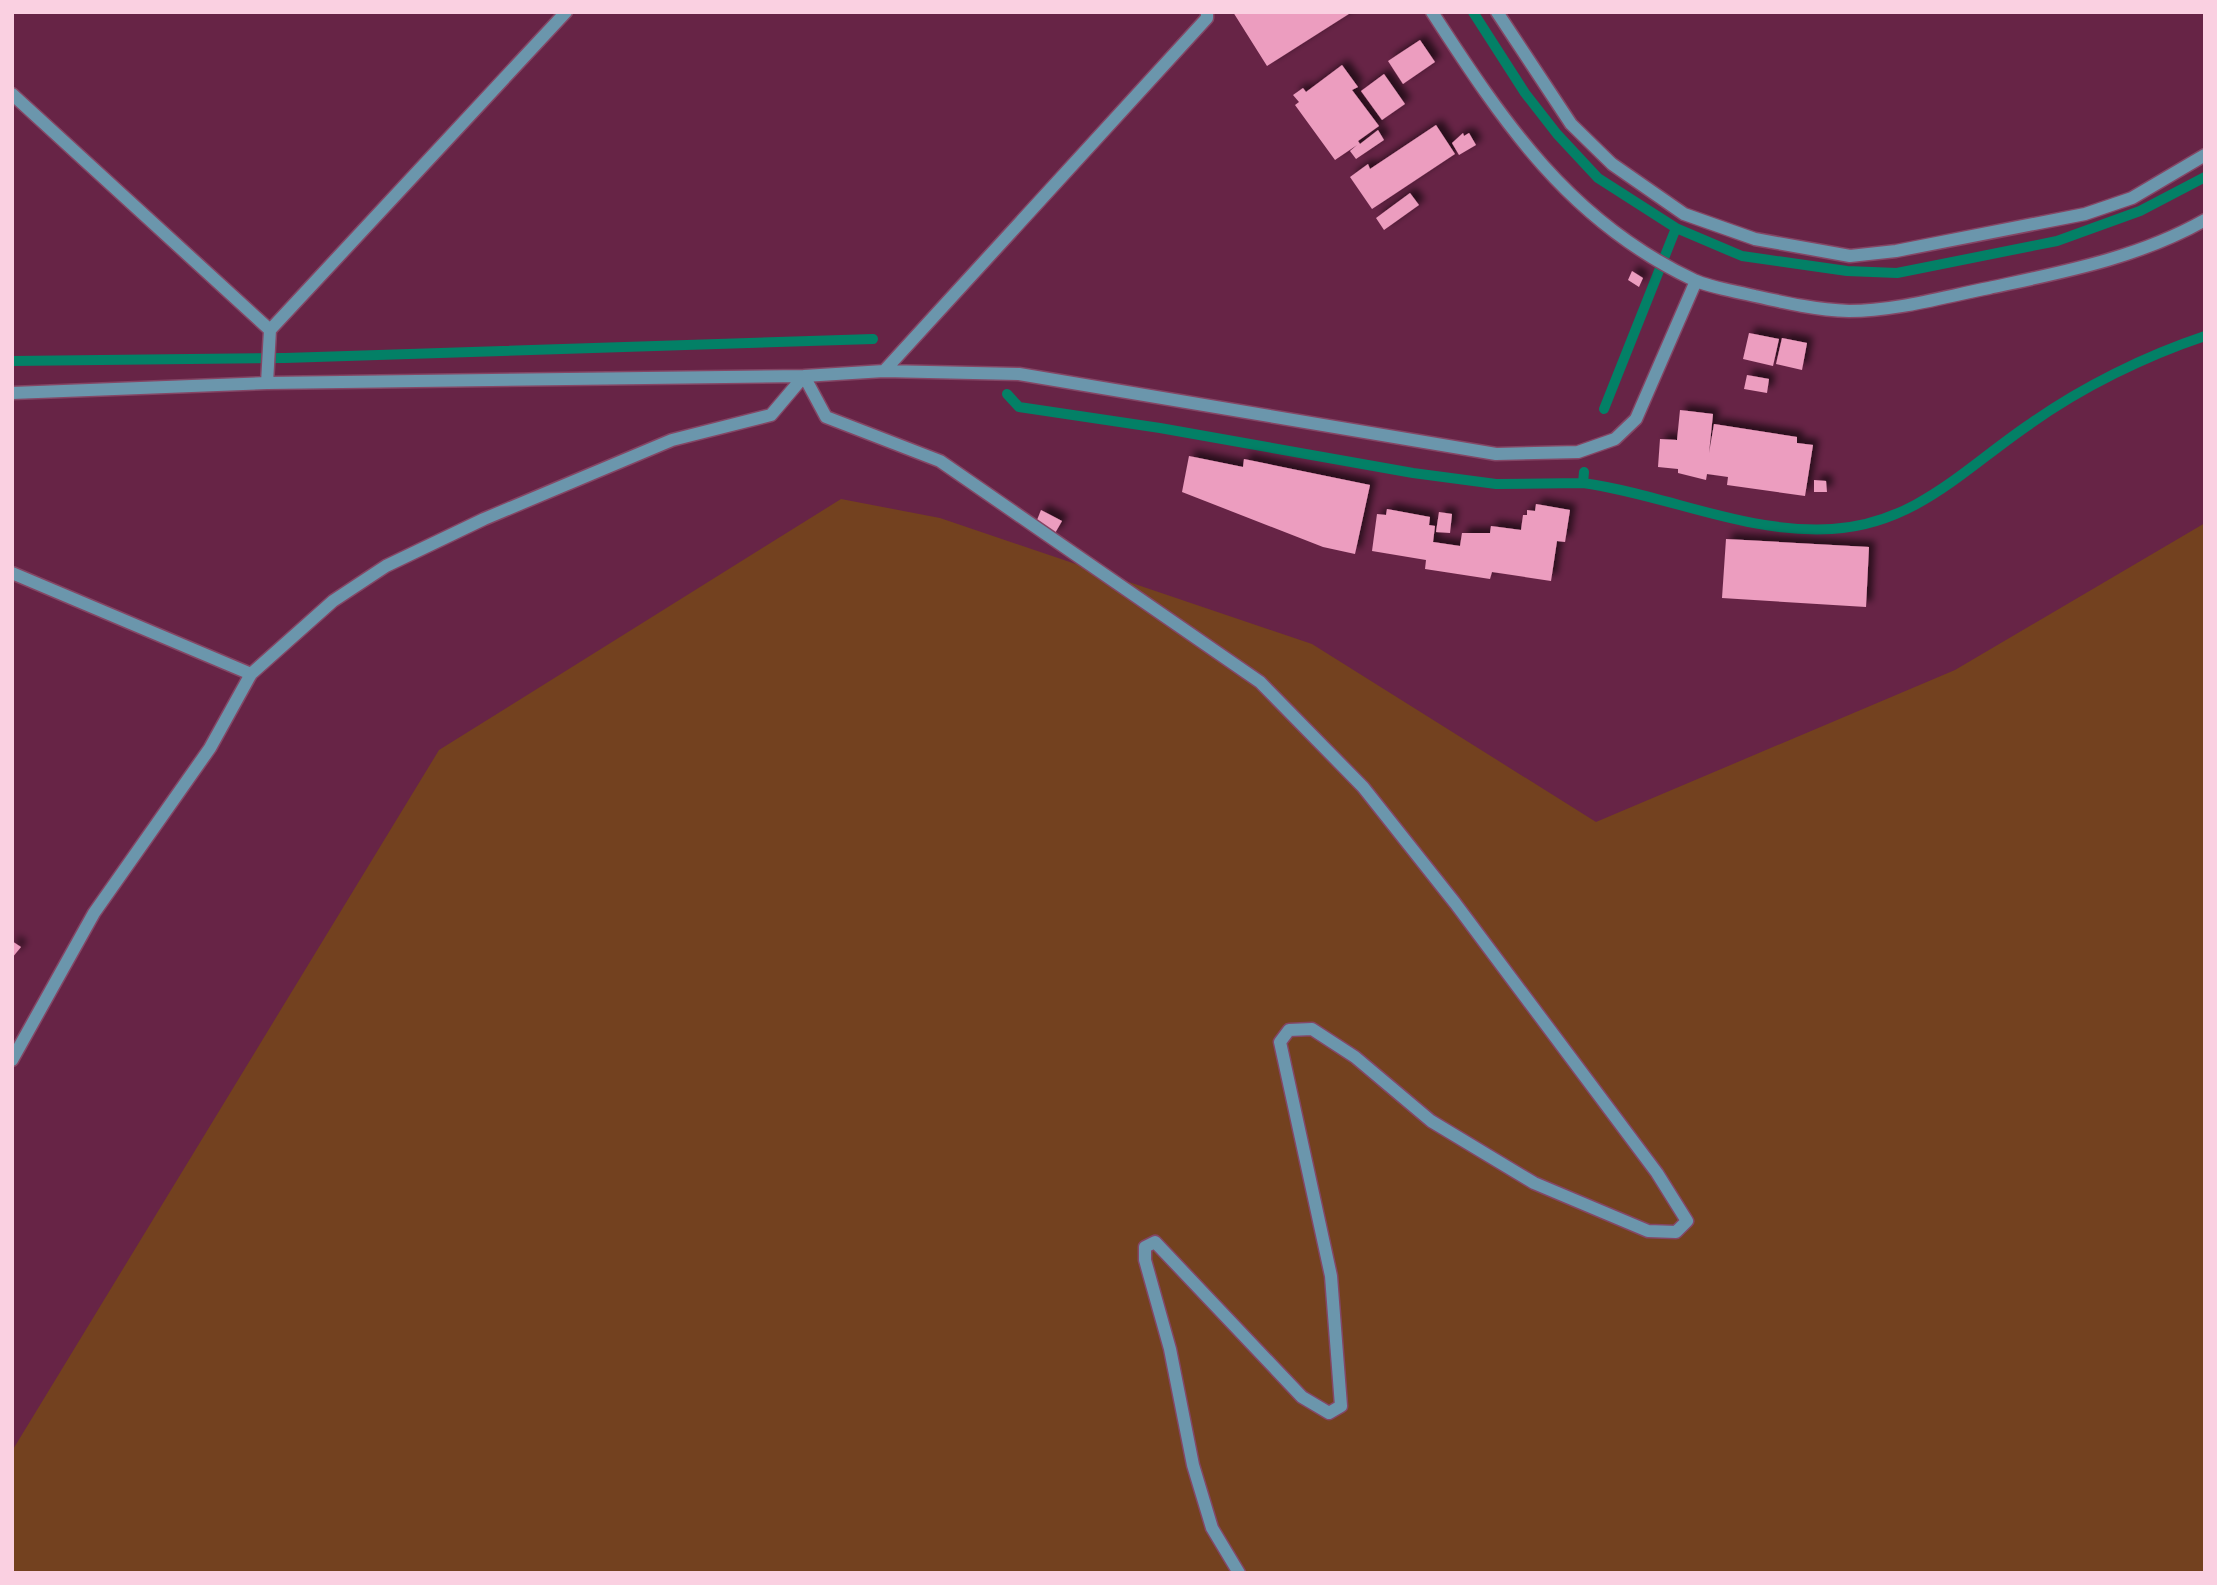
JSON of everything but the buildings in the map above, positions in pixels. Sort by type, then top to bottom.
[{"type":"street","points":[[267,377],[270,330],[566,12]]},
{"type":"street","points":[[884,371],[1207,19],[1207,12]]},
{"type":"street","points":[[1432,12],[1533,157],[1586,210],[1654,257],[1696,281],[1796,306],[1849,311],[1908,305],[2094,265],[2150,246],[2205,220]]},
{"type":"street","points":[[1497,12],[1571,124],[1612,164],[1684,214],[1755,239],[1850,256],[1896,251],[2085,214],[2132,198],[2205,155]]},
{"type":"street","points":[[12,94],[270,330]]},
{"type":"street","points":[[12,393],[267,377],[804,376],[884,371],[1019,374],[1496,454],[1578,452],[1615,439],[1636,419],[1696,281]]},
{"type":"street","points":[[12,1060],[94,913],[211,748],[251,674],[333,601],[386,566],[484,519],[672,440],[772,415],[804,376]]},
{"type":"street","points":[[804,376],[827,417],[940,461],[1260,682],[1363,787],[1380,808],[1657,1173],[1687,1221],[1676,1232],[1648,1231],[1534,1183],[1431,1121],[1355,1057],[1312,1028],[1289,1030],[1280,1042],[1331,1276],[1340,1406],[1329,1413],[1303,1397],[1155,1242],[1145,1247],[1145,1260],[1170,1349],[1193,1465],[1212,1528],[1240,1573]]},
{"type":"street","points":[[12,573],[251,674]]},
{"type":"shaded area","points":[[841,499],[940,518],[1312,644],[1596,822],[1955,670],[2205,523],[2205,1573],[12,1573],[12,1451],[439,750]]},
{"type":"waterway","points":[[1473,12],[1525,93],[1557,134],[1598,178],[1676,228],[1742,256],[1847,271],[1897,273],[2057,241],[2140,211],[2205,177]]},
{"type":"waterway","points":[[1604,409],[1676,228]]},
{"type":"waterway","points":[[1583,483],[1768,526],[1832,529],[1862,525],[1889,517],[1938,491],[2050,410],[2092,385],[2160,353],[2205,336]]},
{"type":"waterway","points":[[12,361],[285,358],[873,339]]},
{"type":"waterway","points":[[1007,394],[1019,407],[1160,428],[1413,473],[1496,484],[1583,483],[1584,472]]}]
